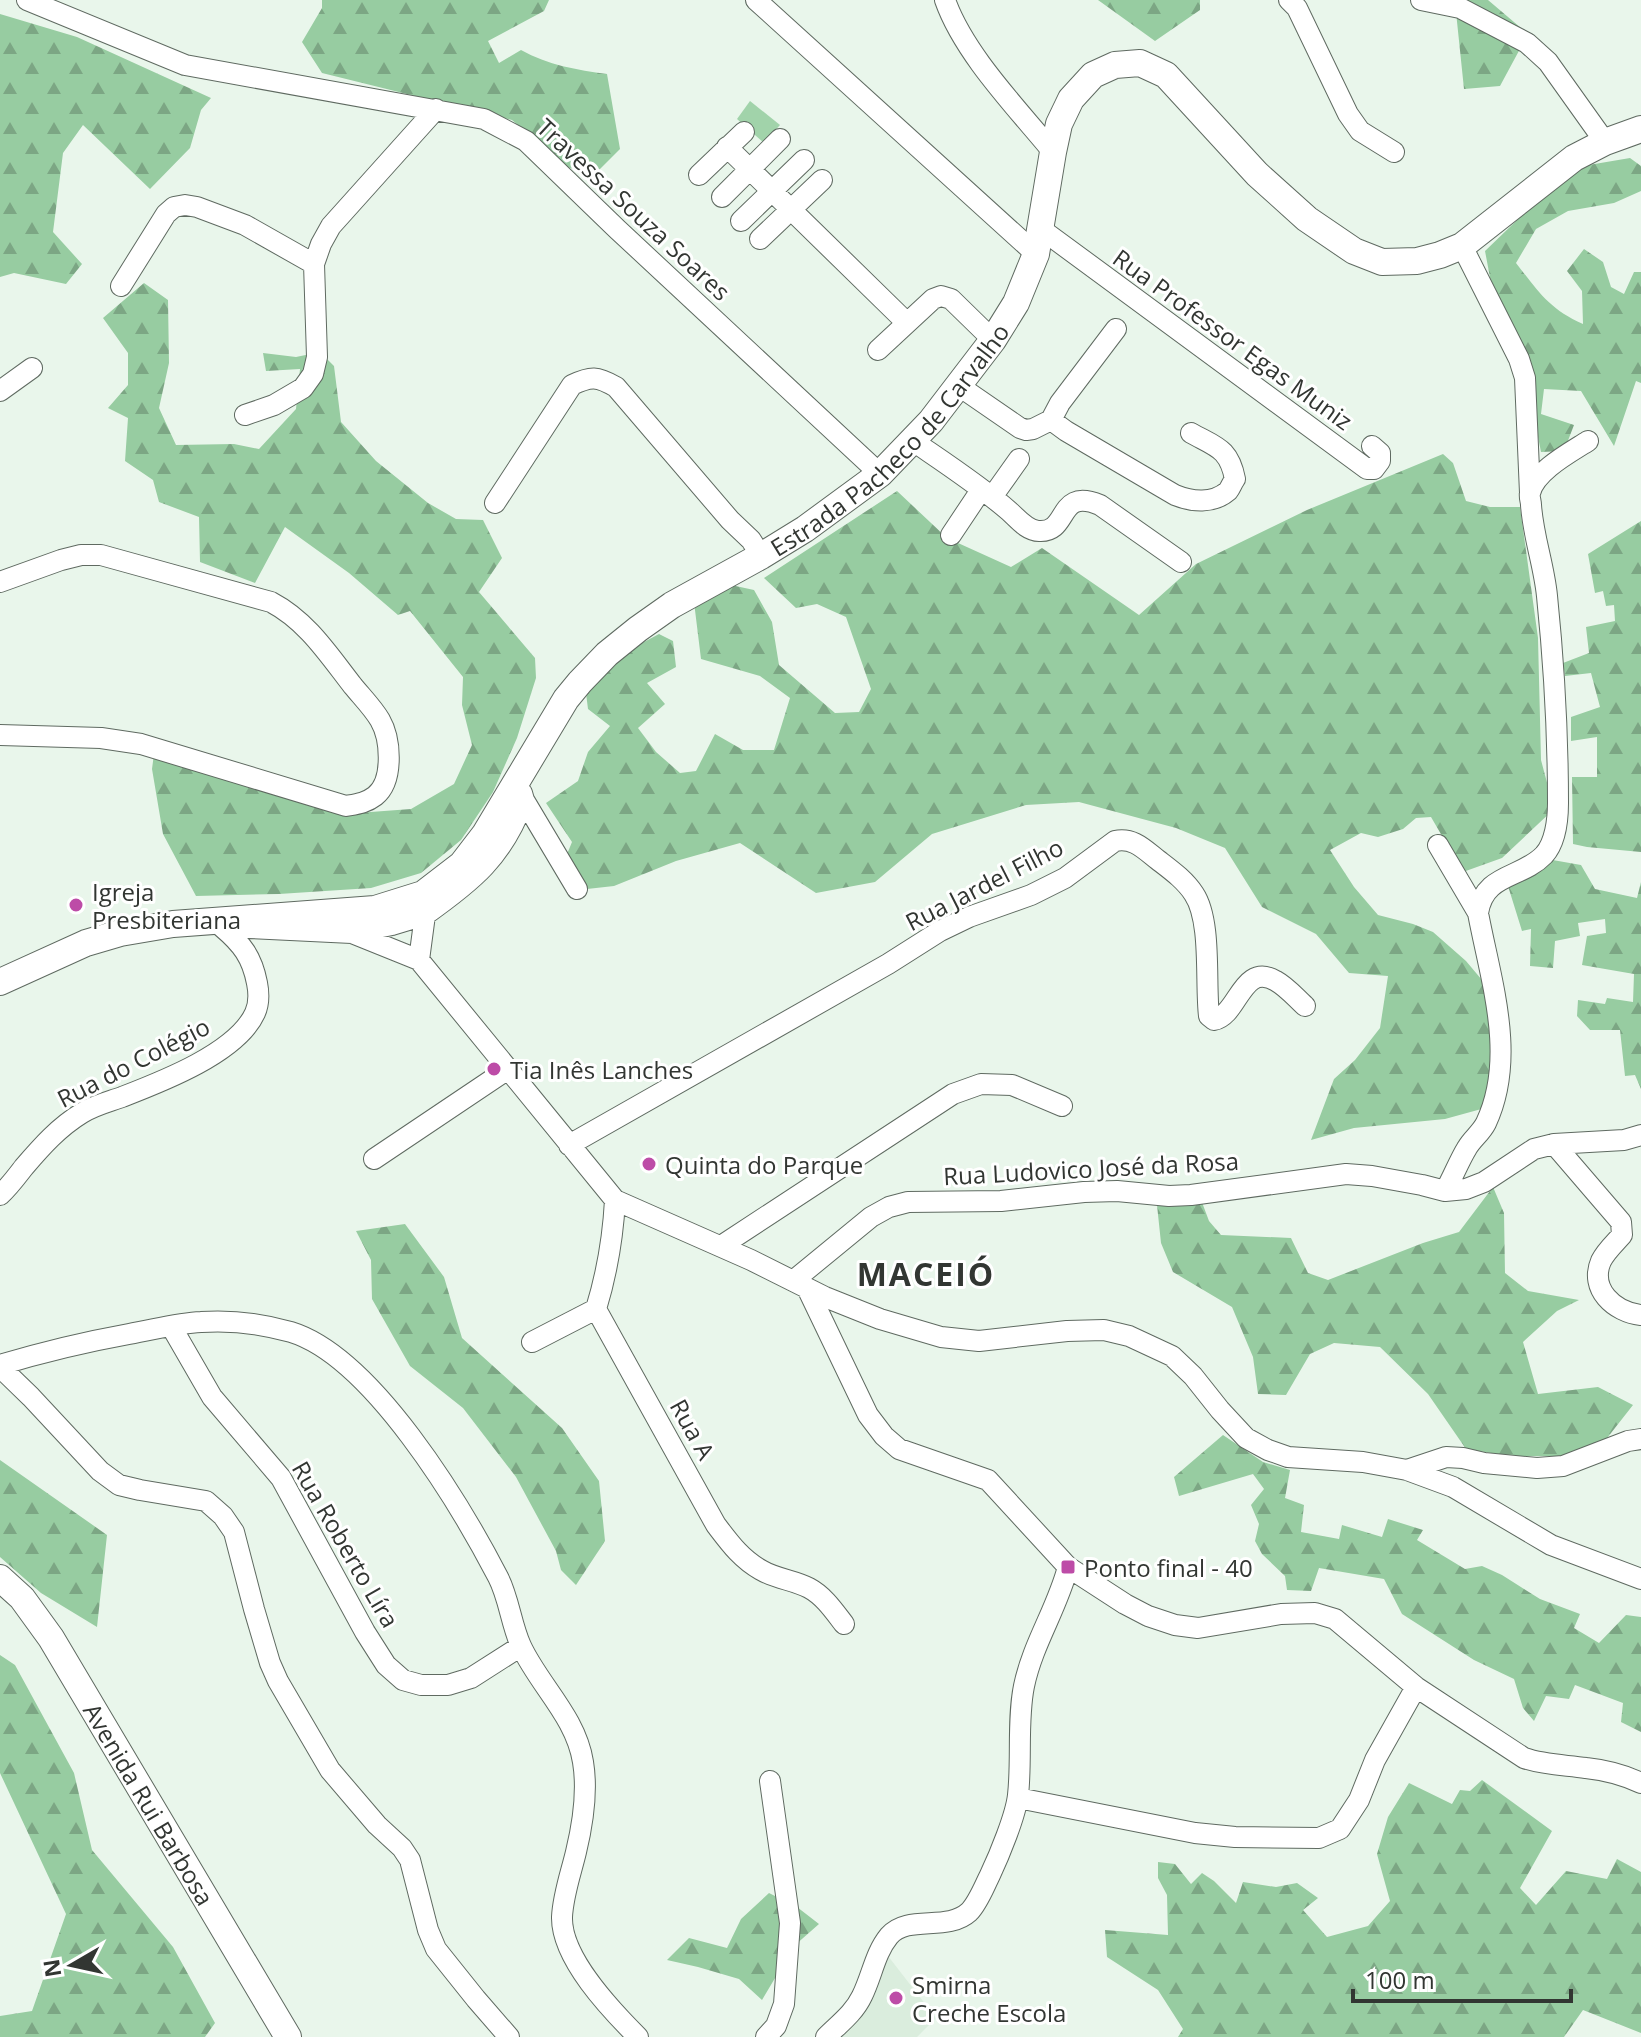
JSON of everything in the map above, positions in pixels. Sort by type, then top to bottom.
[{"type":"main road","name":"Estrada Pacheco de Carvalho","points":[[0,982],[86,943],[120,933],[192,923],[375,909],[423,894],[462,864],[521,791],[566,699],[607,654],[672,605],[805,529],[880,474],[913,441],[959,386],[1016,303],[1038,242],[1059,124],[1071,99],[1093,75],[1115,65],[1140,63],[1166,75],[1257,174],[1307,219],[1354,251],[1382,262],[1417,261],[1462,246],[1574,158],[1641,129]]},
{"type":"main road","name":"Avenida Rui Barbosa","points":[[0,1578],[22,1598],[51,1638],[288,2037]]},
{"type":"main road","name":"Avenida Rui Barbosa","points":[[0,1600],[29,1633],[67,1689],[120,1786],[274,2037]]},
{"type":"street","name":"Travessa Souza Soares","points":[[27,0],[185,65],[484,119],[526,141],[880,474]]},
{"type":"street","points":[[756,0],[1038,242]]},
{"type":"street","points":[[945,0],[963,37],[982,65],[1053,152]]},
{"type":"street","points":[[1421,0],[1460,8],[1527,43],[1548,62],[1605,142]]},
{"type":"street","points":[[1301,3],[1348,114],[1360,131],[1394,152]]},
{"type":"street","points":[[245,415],[274,405],[303,388],[313,374],[317,357],[314,264],[321,244],[331,226],[436,109]]},
{"type":"street","points":[[699,175],[744,132]]},
{"type":"street","points":[[722,197],[780,139]]},
{"type":"street","points":[[727,147],[907,323]]},
{"type":"street","points":[[741,221],[804,160]]},
{"type":"street","points":[[760,239],[822,180]]},
{"type":"street","points":[[121,286],[166,214],[174,207],[185,205],[245,225],[314,264]]},
{"type":"street","name":"Rua Professor Egas Muniz","points":[[1038,242],[1361,467],[1374,469],[1380,461],[1380,453],[1372,446]]},
{"type":"street","points":[[1462,246],[1519,359],[1525,378],[1532,515],[1547,593],[1556,701],[1558,808],[1555,832],[1542,858],[1486,891],[1480,900],[1478,913]]},
{"type":"street","points":[[878,350],[933,299],[941,296],[946,297],[993,340]]},
{"type":"street","points":[[959,386],[1026,430],[1033,429],[1051,420],[1060,403],[1116,329]]},
{"type":"street","points":[[0,391],[32,368]]},
{"type":"street","points":[[495,503],[572,385],[586,379],[601,378],[616,387],[730,520],[751,540],[761,556]]},
{"type":"street","points":[[1051,420],[1175,495],[1190,501],[1208,500],[1228,490],[1235,479],[1232,464],[1225,452],[1191,433]]},
{"type":"street","points":[[913,441],[987,493],[1030,530],[1041,532],[1056,526],[1067,507],[1087,500],[1100,505],[1181,562]]},
{"type":"street","points":[[1530,493],[1542,474],[1553,464],[1588,441]]},
{"type":"street","points":[[951,535],[1019,459]]},
{"type":"street","points":[[0,582],[61,560],[81,555],[101,555],[271,602],[289,611],[308,628],[381,721],[389,746],[387,774],[378,795],[363,803],[346,806],[141,744],[101,738],[0,735]]},
{"type":"street","points":[[521,791],[577,889]]},
{"type":"street","points":[[192,923],[352,933],[425,915],[484,868],[503,845],[517,821],[521,791]]},
{"type":"street","name":"Rua Jardel Filho","points":[[569,1145],[888,964],[940,931],[1031,895],[1065,878],[1115,841],[1124,839],[1139,845],[1184,881],[1196,896],[1204,925],[1209,1016],[1214,1020],[1223,1017],[1248,983],[1261,977],[1277,982],[1305,1006]]},
{"type":"street","points":[[1438,845],[1478,913],[1498,1014],[1501,1063],[1496,1097],[1484,1127],[1467,1147],[1445,1191]]},
{"type":"street","points":[[419,960],[425,915]]},
{"type":"street","name":"Rua do Colégio","points":[[0,1195],[52,1136],[73,1119],[94,1106],[144,1088],[204,1060],[230,1042],[247,1025],[256,1013],[258,1004],[254,972],[240,942],[222,927]]},
{"type":"street","points":[[352,933],[419,960],[615,1200],[880,1319],[941,1337],[979,1341],[1104,1330],[1129,1336],[1172,1356],[1246,1438],[1268,1450],[1288,1457],[1363,1462],[1407,1470],[1453,1487],[1551,1545],[1641,1579]]},
{"type":"street","points":[[374,1159],[508,1069]]},
{"type":"street","points":[[721,1246],[953,1094],[981,1084],[1012,1085],[1062,1106]]},
{"type":"street","name":"Rua Ludovico José da Rosa","points":[[800,1284],[871,1217],[889,1207],[908,1202],[1001,1201],[1117,1191],[1191,1195],[1346,1174],[1410,1182],[1445,1191],[1466,1189],[1484,1182],[1534,1149],[1554,1144],[1624,1140],[1641,1135]]},
{"type":"street","points":[[1554,1144],[1621,1222],[1622,1235],[1605,1253],[1599,1265],[1598,1280],[1602,1294],[1622,1310],[1641,1315]]},
{"type":"street","points":[[532,1342],[596,1309],[604,1281],[615,1200]]},
{"type":"street","points":[[800,1284],[868,1415],[884,1436],[899,1449],[988,1480],[1068,1567],[1125,1604],[1175,1625],[1198,1628],[1281,1614],[1315,1613],[1335,1619],[1416,1687],[1507,1749],[1539,1763],[1589,1768],[1626,1776],[1641,1783]]},
{"type":"street","name":"Rua A","points":[[596,1309],[716,1525],[737,1553],[776,1578],[808,1587],[823,1598],[844,1624]]},
{"type":"street","points":[[509,2037],[436,1949],[410,1860],[330,1770],[278,1681],[266,1649],[234,1532],[223,1516],[206,1501],[119,1485],[100,1471],[0,1366],[55,1349],[171,1326],[226,1322],[293,1333],[322,1347],[355,1372],[414,1439],[453,1500],[499,1580],[521,1646],[567,1719],[583,1761],[585,1792],[583,1823],[564,1904],[565,1936],[572,1956],[610,2009],[638,2037]]},
{"type":"street","name":"Rua Roberto Líra","points":[[171,1326],[212,1397],[281,1478],[386,1665],[403,1680],[421,1685],[448,1685],[471,1678],[521,1646]]},
{"type":"street","points":[[1407,1470],[1446,1457],[1537,1468],[1563,1466],[1641,1439]]},
{"type":"street","points":[[826,2037],[855,2009],[880,1949],[891,1933],[903,1926],[955,1919],[968,1913],[979,1897],[997,1861],[1018,1798],[1023,1690],[1032,1654],[1055,1606],[1068,1567]]},
{"type":"street","points":[[1018,1798],[1195,1833],[1319,1838],[1340,1829],[1359,1800],[1375,1760],[1416,1687]]},
{"type":"street","points":[[766,2037],[776,2026],[784,2004],[790,1923],[770,1781]]},
{"type":"shaded area","name":"Smirna Creche Escola","points":[[888,1956],[936,2018],[917,2037],[841,2037],[867,2008]]},
{"type":"green space","points":[[322,0],[549,0],[544,11],[488,41],[499,63],[521,50],[563,66],[607,74],[620,149],[594,175],[567,167],[512,120],[322,73],[302,42],[322,8]]},
{"type":"green space","points":[[1098,0],[1200,0],[1200,10],[1155,41]]},
{"type":"green space","points":[[1428,0],[1488,0],[1528,34],[1500,86],[1464,89],[1456,12]]},
{"type":"green space","points":[[0,14],[77,37],[211,98],[201,110],[190,148],[150,189],[83,125],[63,153],[53,232],[82,264],[66,284],[14,273],[0,277]]},
{"type":"green space","points":[[750,101],[780,125],[764,143],[737,119]]},
{"type":"green space","points":[[1630,158],[1641,166],[1641,191],[1614,203],[1568,211],[1536,229],[1516,263],[1553,305],[1583,324],[1582,291],[1567,271],[1584,249],[1603,262],[1611,287],[1624,294],[1634,272],[1641,272],[1641,383],[1636,381],[1614,446],[1581,391],[1544,389],[1541,414],[1574,425],[1564,451],[1541,452],[1529,391],[1496,309],[1485,251],[1571,168]]},
{"type":"green space","points":[[144,283],[168,300],[169,363],[159,408],[176,445],[234,444],[259,449],[296,409],[300,369],[266,371],[263,353],[296,357],[320,352],[334,366],[341,422],[376,461],[428,503],[456,519],[483,520],[502,558],[479,592],[535,658],[536,678],[517,738],[493,792],[461,840],[421,873],[371,888],[196,896],[163,834],[152,769],[154,754],[357,813],[411,809],[454,784],[472,745],[462,705],[463,677],[410,611],[398,615],[349,573],[285,527],[255,583],[200,562],[199,517],[159,502],[153,480],[125,461],[128,418],[108,408],[128,385],[128,353],[103,318]]},
{"type":"green space","points":[[1443,454],[1453,463],[1466,501],[1490,507],[1520,507],[1538,638],[1541,760],[1554,809],[1502,858],[1463,872],[1431,817],[1416,818],[1403,829],[1378,837],[1361,833],[1330,850],[1354,887],[1378,915],[1433,932],[1466,961],[1487,986],[1500,1055],[1485,1108],[1445,1119],[1354,1128],[1311,1140],[1334,1079],[1355,1060],[1380,1028],[1388,976],[1349,973],[1316,934],[1262,907],[1225,848],[1176,828],[1079,802],[1026,805],[932,834],[875,882],[816,893],[740,843],[676,861],[614,886],[587,889],[565,859],[572,842],[546,803],[578,781],[588,752],[610,726],[588,709],[585,685],[614,658],[659,634],[673,641],[676,667],[647,683],[665,704],[638,728],[656,752],[680,773],[696,771],[715,734],[743,750],[774,750],[790,698],[760,676],[701,659],[694,602],[731,585],[754,590],[772,622],[779,665],[835,713],[859,712],[871,689],[846,617],[817,604],[796,608],[764,578],[897,491],[947,538],[1011,567],[1042,548],[1139,615],[1196,564],[1307,510]]},
{"type":"green space","points":[[1641,521],[1641,852],[1573,844],[1572,777],[1597,777],[1597,737],[1571,741],[1571,717],[1600,707],[1591,673],[1565,676],[1563,663],[1589,653],[1586,627],[1615,621],[1614,605],[1606,606],[1603,591],[1595,593],[1588,554]]},
{"type":"green space","points":[[1547,859],[1581,865],[1595,889],[1637,898],[1641,882],[1641,1089],[1635,1075],[1625,1076],[1620,1030],[1590,1030],[1577,1016],[1578,1000],[1605,1004],[1607,998],[1633,1002],[1634,974],[1582,965],[1587,936],[1606,933],[1605,919],[1578,923],[1580,936],[1555,941],[1553,968],[1530,966],[1531,929],[1522,931],[1508,886]]},
{"type":"green space","points":[[1493,1187],[1504,1213],[1505,1273],[1528,1291],[1579,1300],[1557,1311],[1523,1342],[1538,1394],[1598,1387],[1633,1405],[1593,1456],[1510,1456],[1466,1449],[1428,1394],[1380,1347],[1334,1343],[1310,1354],[1286,1395],[1258,1394],[1253,1357],[1232,1307],[1173,1272],[1161,1243],[1157,1205],[1200,1197],[1209,1221],[1221,1235],[1291,1238],[1308,1273],[1328,1280],[1459,1232]]},
{"type":"green space","points":[[405,1224],[444,1277],[462,1338],[562,1428],[599,1481],[605,1541],[576,1585],[561,1570],[556,1551],[516,1477],[463,1408],[410,1366],[372,1299],[371,1260],[356,1231]]},
{"type":"green space","points":[[1223,1435],[1263,1462],[1290,1470],[1285,1498],[1304,1505],[1301,1532],[1339,1539],[1342,1525],[1382,1537],[1388,1519],[1423,1530],[1417,1540],[1465,1569],[1482,1566],[1540,1599],[1580,1614],[1574,1628],[1599,1643],[1626,1615],[1641,1617],[1641,1732],[1621,1722],[1623,1703],[1575,1685],[1569,1699],[1546,1696],[1534,1721],[1523,1708],[1514,1679],[1474,1660],[1402,1614],[1384,1579],[1319,1568],[1311,1591],[1287,1590],[1285,1576],[1262,1554],[1255,1541],[1259,1524],[1251,1505],[1264,1489],[1253,1474],[1179,1496],[1174,1477]]},
{"type":"green space","points":[[0,1460],[107,1535],[97,1627],[41,1593],[0,1557]]},
{"type":"green space","points":[[0,1655],[15,1665],[74,1773],[92,1850],[173,1947],[215,2023],[205,2037],[0,2037],[0,2016],[32,2011],[66,1914],[0,1773]]},
{"type":"green space","points":[[1482,1780],[1552,1831],[1520,1888],[1536,1905],[1566,1871],[1607,1879],[1617,1859],[1641,1872],[1641,2033],[1583,2010],[1564,2037],[1178,2037],[1183,2029],[1158,1990],[1107,1957],[1105,1930],[1168,1935],[1167,1895],[1158,1878],[1158,1862],[1175,1864],[1191,1884],[1202,1873],[1236,1903],[1243,1882],[1276,1887],[1297,1883],[1318,1898],[1303,1910],[1327,1937],[1368,1926],[1390,1901],[1377,1854],[1388,1817],[1409,1783],[1452,1804],[1460,1790],[1470,1791]]},
{"type":"green space","points":[[769,1893],[797,1907],[819,1924],[794,1946],[762,2000],[739,1979],[667,1960],[689,1938],[727,1948],[741,1919]]},
{"type":"place","name":"Igreja Presbiteriana","points":[[76,905]]},
{"type":"place","name":"Tia Inês Lanches","points":[[494,1069]]},
{"type":"place","name":"Quinta do Parque","points":[[649,1164]]},
{"type":"place","name":"Ponto final - 40","points":[[1068,1567]]},
{"type":"place","name":"Smirna Creche Escola","points":[[896,1998]]},
{"type":"district","name":"MACEIÓ","points":[[926,1273]]}]
